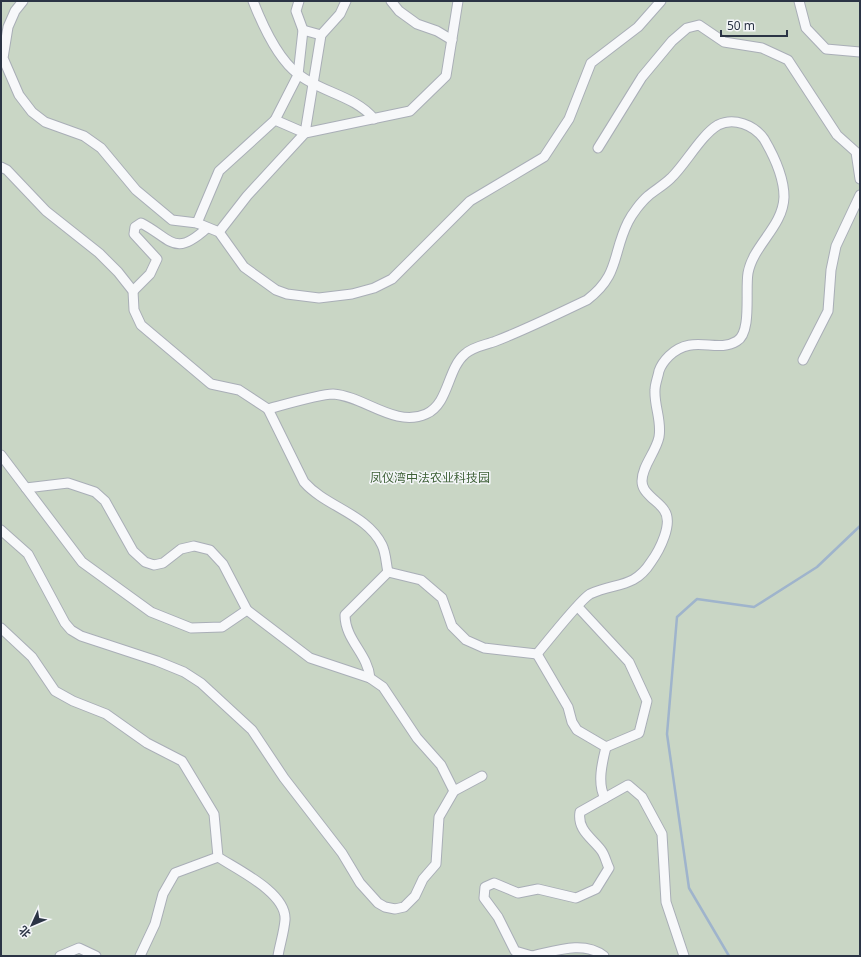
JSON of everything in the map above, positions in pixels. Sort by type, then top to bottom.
[{"type":"street","points":[[23,1],[15,11],[8,27],[3,58],[19,95],[32,112],[45,122],[84,136],[100,148],[136,190],[172,220],[197,223],[218,232],[244,267],[276,290],[287,294],[319,298],[352,294],[374,288],[392,279],[470,201],[544,157],[569,119],[591,64],[638,27],[661,1]]},
{"type":"street","points":[[253,1],[284,60],[298,75],[348,100],[369,114],[374,120]]},
{"type":"street","points":[[197,223],[219,170],[275,120],[298,75],[303,30],[296,11],[299,1]]},
{"type":"street","points":[[218,232],[247,196],[305,133],[321,35],[340,14],[346,1]]},
{"type":"street","points":[[391,1],[399,11],[417,24],[437,31],[452,40]]},
{"type":"street","points":[[275,120],[305,133],[374,120],[410,111],[446,76],[458,1]]},
{"type":"street","points":[[799,1],[806,28],[826,49],[860,52]]},
{"type":"street","points":[[598,148],[642,77],[672,40],[687,28],[699,25],[724,42],[762,48],[788,60],[837,135],[858,151],[860,179]]},
{"type":"street","points":[[303,30],[321,35]]},
{"type":"street","points":[[268,408],[332,394],[343,396],[395,415],[410,418],[427,414],[441,400],[453,370],[465,354],[473,349],[495,342],[588,300],[601,290],[612,274],[628,222],[645,198],[670,179],[699,144],[718,125],[734,121],[751,127],[760,135],[773,154],[783,185],[784,200],[778,220],[760,246],[748,271],[746,327],[738,341],[726,345],[685,345],[665,360],[660,368],[655,390],[660,426],[659,438],[654,454],[644,472],[642,482],[644,491],[666,511],[668,520],[667,530],[652,562],[638,579],[588,595],[536,654]]},
{"type":"street","points":[[1,167],[7,170],[46,211],[99,253],[133,291],[134,310],[141,325],[210,384],[239,390],[268,408],[304,482],[313,492],[371,528],[383,546],[388,572]]},
{"type":"street","points":[[803,360],[828,311],[831,270],[836,246],[860,195]]},
{"type":"street","points":[[133,291],[150,274],[157,259],[134,234],[135,227],[141,222],[174,244],[188,244],[207,228]]},
{"type":"street","points":[[1,455],[82,562],[151,612],[191,628],[222,627],[247,610]]},
{"type":"street","points":[[26,488],[68,483],[95,492],[105,501],[133,551],[145,562],[154,564],[163,563],[181,549],[194,546],[210,550],[224,564],[247,610],[310,658],[370,678],[383,687],[416,738],[441,765],[454,791]]},
{"type":"street","points":[[1,530],[28,554],[65,623],[71,630],[81,636],[157,660],[184,672],[201,683],[252,730],[284,778],[342,853],[360,883],[378,903],[385,907],[395,909],[404,907],[415,896],[423,879],[436,864],[439,817],[454,791],[482,776]]},
{"type":"street","points":[[388,572],[421,580],[442,598],[452,626],[466,640],[484,648],[536,654]]},
{"type":"street","points":[[370,678],[369,667],[345,626],[345,615],[388,572]]},
{"type":"street","points":[[578,607],[629,662],[647,701],[639,733],[606,747]]},
{"type":"street","points":[[1,628],[32,657],[55,691],[73,701],[106,714],[147,742],[182,761],[214,814],[218,857]]},
{"type":"street","points":[[536,654],[568,707],[572,722],[577,730],[606,747]]},
{"type":"street","points":[[605,798],[602,793],[601,766],[606,747]]},
{"type":"street","points":[[604,956],[596,950],[573,947],[532,956],[515,951],[498,918],[484,898],[485,887],[494,883],[518,894],[538,890],[576,898],[596,889],[608,868],[602,851],[584,831],[579,818],[580,812],[628,785],[642,797],[662,834],[666,902],[684,956]]},
{"type":"street","points":[[140,956],[155,924],[164,894],[175,873],[218,857]]},
{"type":"street","points":[[218,857],[266,888],[280,902],[285,919],[278,956]]},
{"type":"street","points":[[60,956],[79,948],[96,956]]},
{"type":"green space","name":"凤仪湾中法农业科技园","points":[[1,1],[860,1],[860,956],[1,956]]},
{"type":"waterway","points":[[729,956],[689,888],[667,734],[677,617],[697,599],[754,607],[817,567],[860,526]]}]
